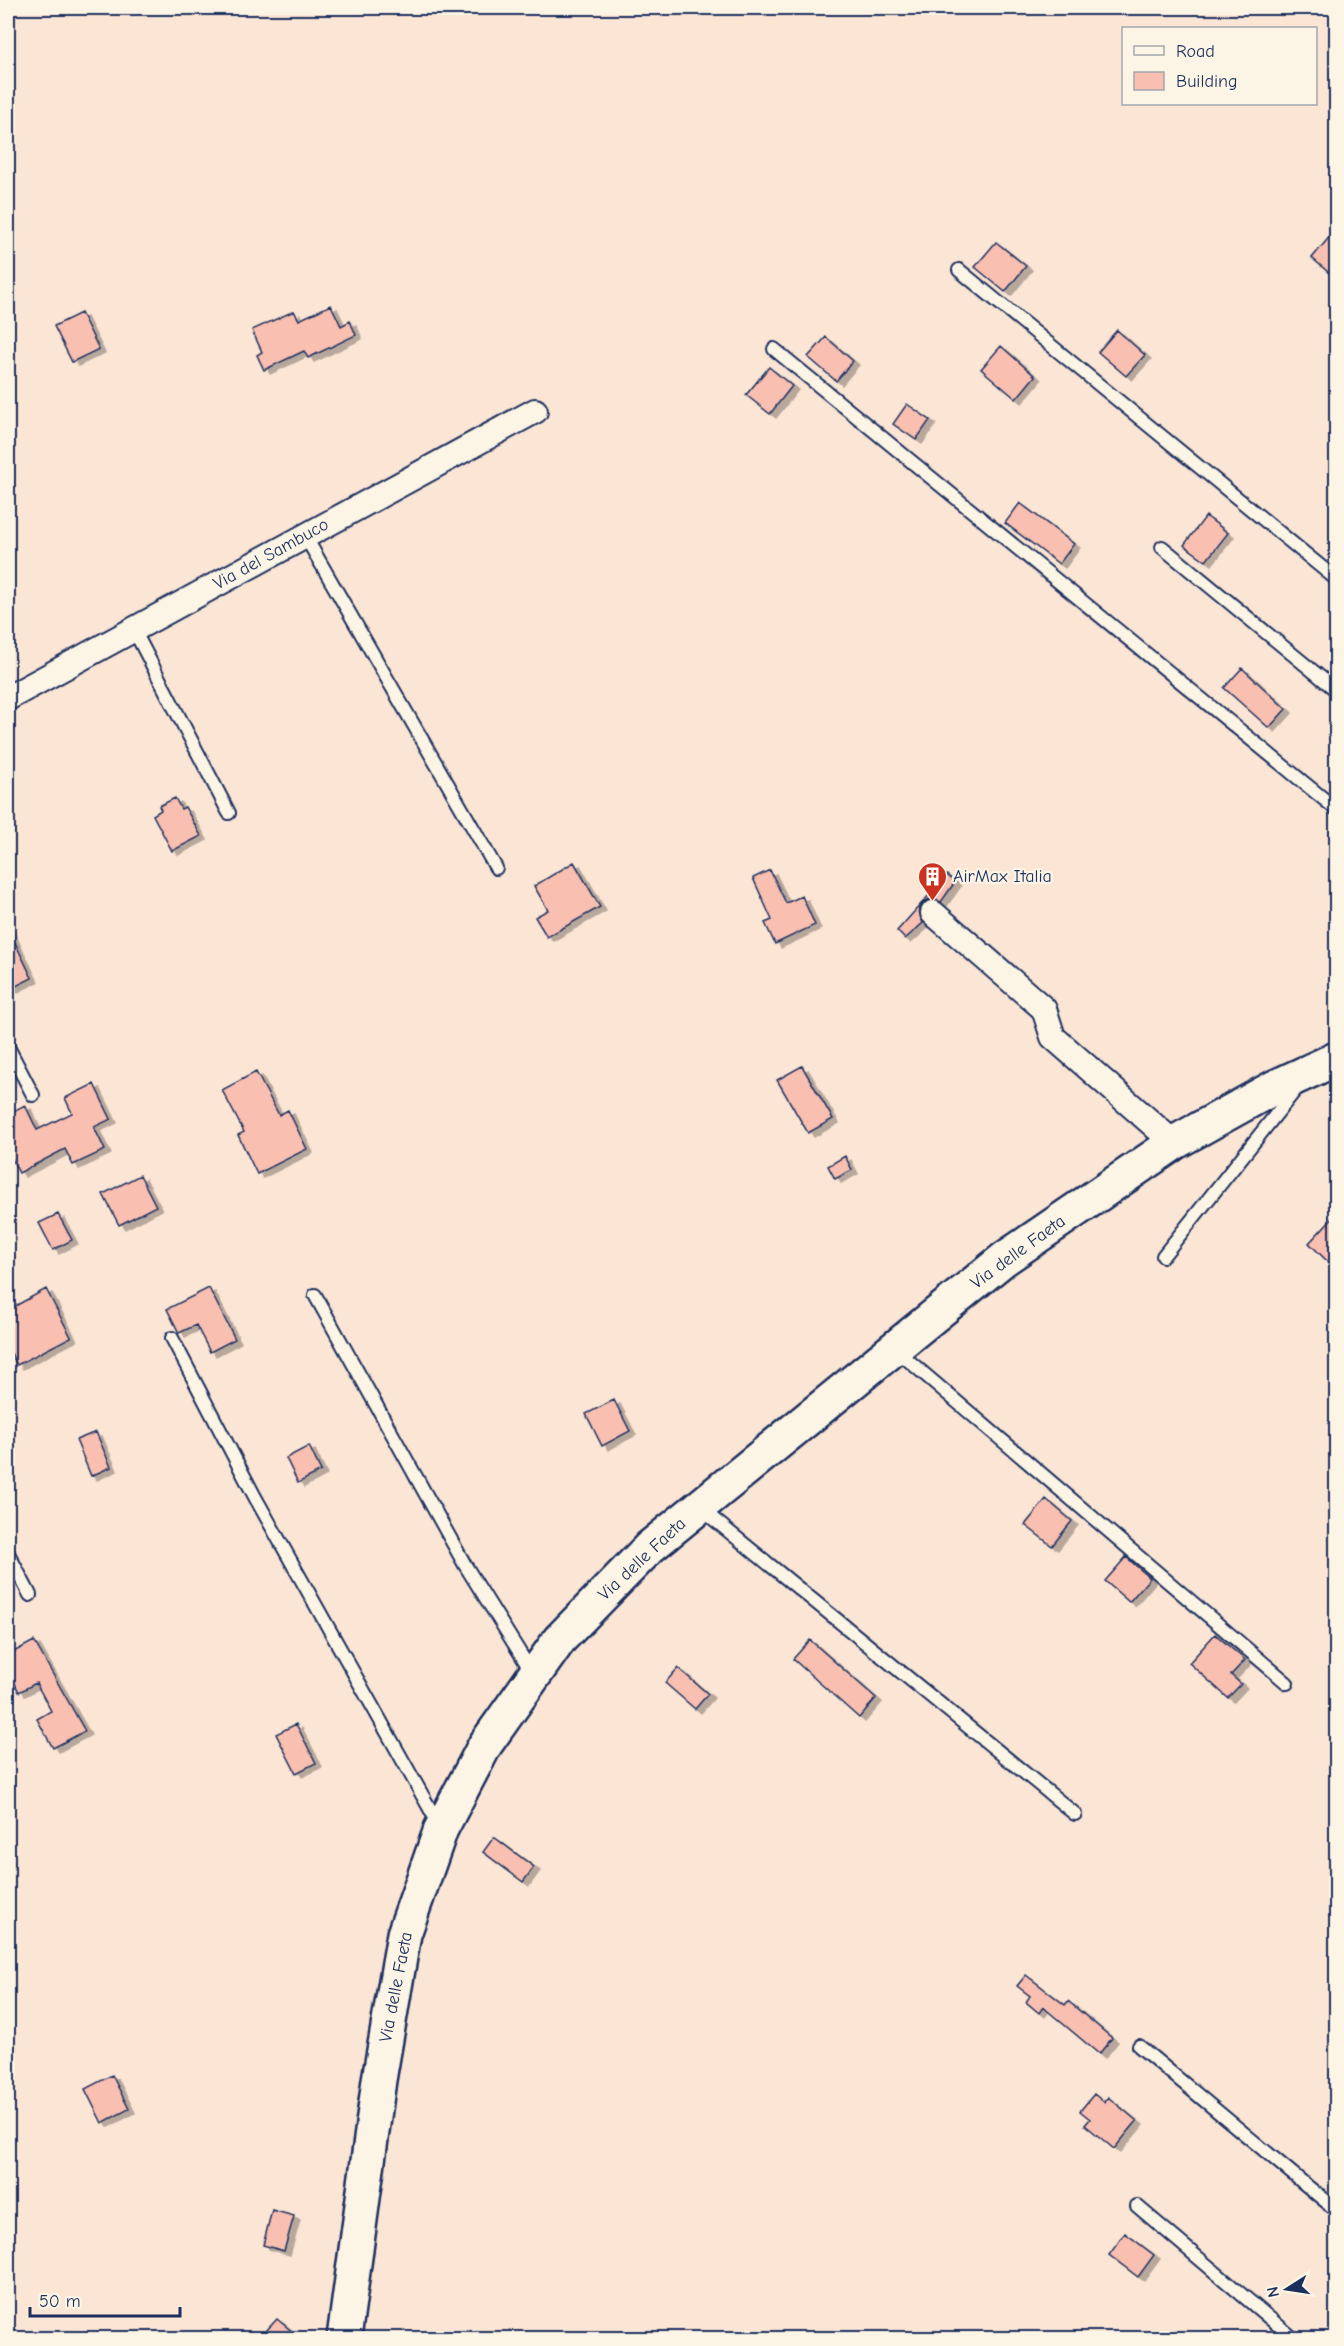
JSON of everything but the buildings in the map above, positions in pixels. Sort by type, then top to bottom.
[{"type":"street","name":"Via del Sambuco","points":[[8,698],[535,411]]},
{"type":"street","points":[[933,913],[1044,1009],[1053,1036],[1174,1143]]},
{"type":"street","name":"Via delle Faeta","points":[[344,2338],[379,2080],[404,1934],[441,1829],[485,1745],[560,1639],[650,1547],[1004,1259],[1174,1143],[1323,1065]]},
{"type":"lane","points":[[959,270],[1336,579]]},
{"type":"lane","points":[[774,350],[1336,809]]},
{"type":"lane","points":[[305,536],[496,868]]},
{"type":"lane","points":[[1162,547],[1336,690]]},
{"type":"lane","points":[[134,630],[229,813]]},
{"type":"lane","points":[[8,1047],[33,1095]]},
{"type":"lane","points":[[1163,1256],[1323,1065]]},
{"type":"lane","points":[[315,1295],[465,1565],[534,1676]]},
{"type":"lane","points":[[172,1338],[255,1497],[441,1829]]},
{"type":"lane","points":[[894,1349],[1287,1683]]},
{"type":"lane","points":[[699,1507],[1075,1814]]},
{"type":"lane","points":[[8,1553],[30,1595]]},
{"type":"lane","points":[[1139,2046],[1336,2210]]},
{"type":"lane","points":[[1137,2206],[1293,2338]]},
{"type":"place","name":"AirMax Italia","points":[[932,902]]}]
